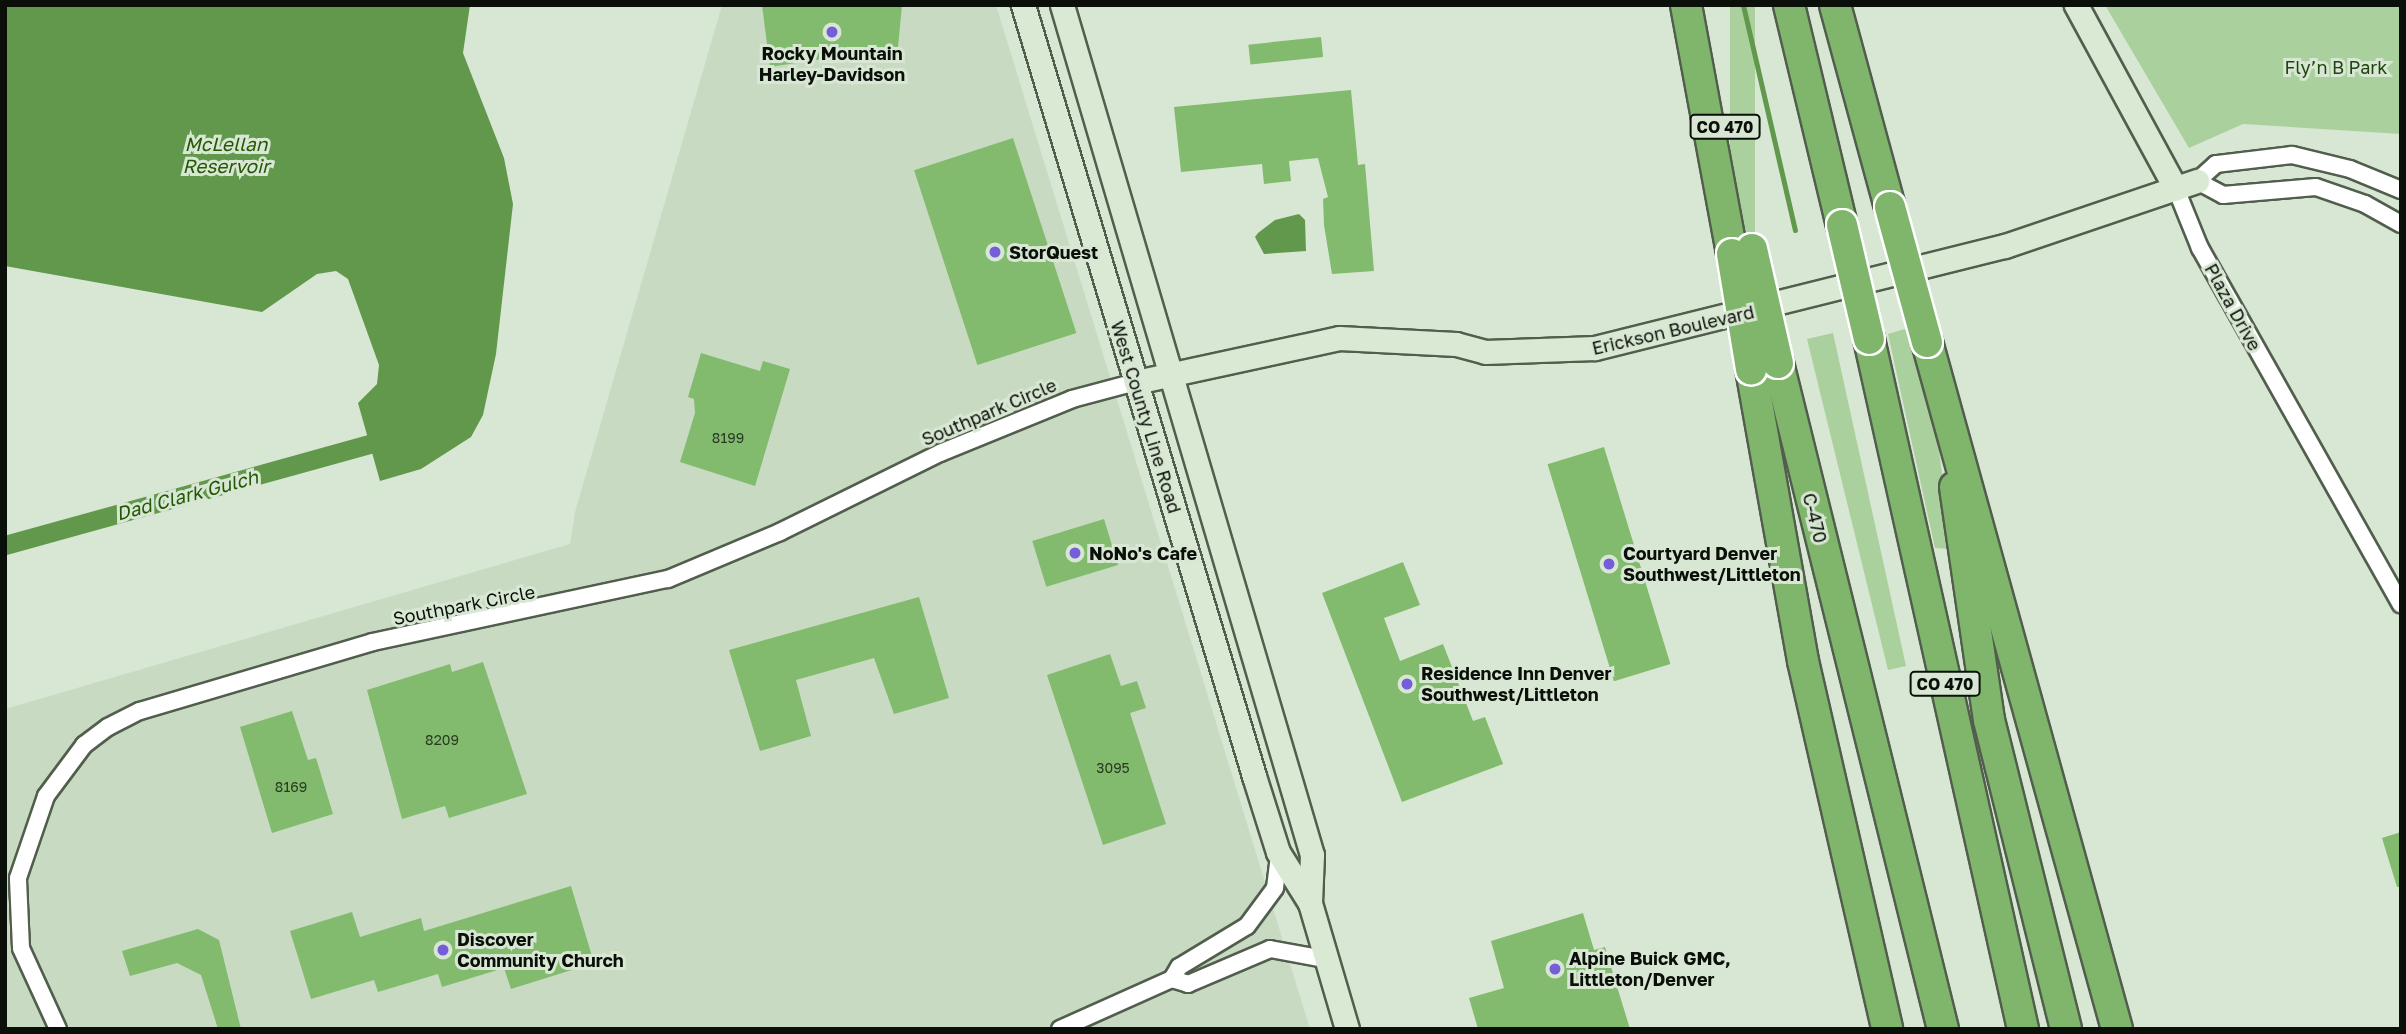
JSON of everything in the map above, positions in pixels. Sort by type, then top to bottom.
[{"type":"highway","points":[[1686,5],[1742,251]]},
{"type":"highway","name":"C-470","points":[[1696,5],[1765,366],[1943,1029]]},
{"type":"highway","name":"CO 470","points":[[1789,5],[1869,340],[2023,1029]]},
{"type":"highway","points":[[1835,5],[2106,977],[2117,1029]]},
{"type":"highway","points":[[1927,342],[1952,466],[1984,696],[2066,1029]]},
{"type":"highway","points":[[1765,366],[1804,661],[1887,1029]]},
{"type":"main road","name":"West County Line Road","points":[[1023,5],[1279,852],[1310,903],[1347,1029]]},
{"type":"main road","name":"West County Line Road","points":[[1062,5],[1312,855],[1310,903]]},
{"type":"main road","name":"Plaza Drive","points":[[2076,5],[2187,185]]},
{"type":"main road","name":"Erickson Boulevard","points":[[1136,382],[1339,338],[1456,344],[1485,352],[1595,348],[2005,246],[2187,185]]},
{"type":"street","points":[[2187,185],[2216,164],[2292,155],[2350,169],[2401,190]]},
{"type":"street","points":[[2187,185],[2222,195],[2316,187],[2365,204],[2401,224]]},
{"type":"street","name":"Plaza Drive","points":[[2187,185],[2200,248],[2401,604]]},
{"type":"street","name":"Southpark Circle","points":[[58,1029],[21,948],[18,878],[46,796],[84,746],[108,727],[141,711],[373,642],[668,579],[949,450],[1072,399],[1136,382]]},
{"type":"street","points":[[1060,1029],[1172,979],[1178,967],[1229,941],[1264,906],[1275,888],[1279,852]]},
{"type":"street","points":[[1172,979],[1188,984],[1270,949],[1325,959]]},
{"type":"shaded area","points":[[722,5],[996,5],[1310,1029],[5,1029],[5,709],[570,544],[575,512]]},
{"type":"green space","points":[[1730,5],[1755,5],[1755,264],[1730,264]]},
{"type":"green space","name":"Fly’n B Park","points":[[2105,5],[2401,5],[2401,134],[2243,124],[2189,148]]},
{"type":"green space","points":[[1908,328],[1938,443],[1952,549],[1935,548],[1888,334]]},
{"type":"green space","points":[[1833,333],[1906,666],[1888,670],[1807,339]]},
{"type":"water","name":"McLellan Reservoir","points":[[5,5],[470,5],[463,53],[504,158],[513,204],[496,354],[483,415],[471,437],[421,469],[380,481],[358,403],[377,384],[379,365],[348,279],[336,271],[317,274],[262,312],[5,266]]},
{"type":"water","points":[[1299,214],[1305,220],[1306,251],[1264,254],[1255,237],[1258,233],[1275,220]]},
{"type":"building","name":"Rocky Mountain Harley-Davidson","points":[[762,5],[902,5],[898,47],[770,67]]},
{"type":"building","points":[[1321,37],[1323,57],[1250,65],[1248,45]]},
{"type":"building","points":[[1351,90],[1358,165],[1365,164],[1374,271],[1332,274],[1324,225],[1323,199],[1328,197],[1318,158],[1289,161],[1291,181],[1264,184],[1262,164],[1181,172],[1174,107]]},
{"type":"building","name":"StorQuest","points":[[1013,138],[1076,333],[977,365],[914,170]]},
{"type":"building","points":[[701,353],[760,371],[763,361],[790,369],[755,486],[680,462],[695,413],[694,399],[688,397]]},
{"type":"building","name":"Courtyard Denver Southwest/Littleton","points":[[1604,447],[1670,664],[1614,681],[1548,464]]},
{"type":"building","name":"NoNo's Cafe","points":[[1104,519],[1118,565],[1046,587],[1032,541]]},
{"type":"building","name":"Residence Inn Denver Southwest/Littleton","points":[[1403,562],[1420,605],[1384,618],[1400,661],[1443,644],[1473,721],[1485,717],[1503,764],[1402,802],[1322,593]]},
{"type":"building","points":[[919,597],[949,698],[894,714],[874,658],[796,680],[811,736],[760,751],[729,650]]},
{"type":"building","points":[[1110,654],[1121,686],[1137,681],[1146,708],[1130,713],[1166,824],[1103,845],[1047,675]]},
{"type":"building","points":[[483,662],[527,794],[449,818],[445,806],[402,819],[367,690],[450,664],[452,672]]},
{"type":"building","points":[[292,711],[308,760],[316,758],[333,814],[272,833],[240,727]]},
{"type":"building","points":[[2401,832],[2401,887],[2397,887],[2382,838]]},
{"type":"building","name":"Discover Community Church","points":[[571,886],[594,963],[511,989],[504,968],[442,987],[438,974],[378,992],[374,980],[311,999],[290,931],[352,912],[360,937],[421,918],[424,931]]},
{"type":"building","name":"Alpine Buick GMC, Littleton/Denver","points":[[1583,913],[1594,950],[1605,947],[1630,1029],[1478,1029],[1469,998],[1504,988],[1491,941]]},
{"type":"building","points":[[198,929],[219,940],[241,1029],[218,1029],[201,975],[177,963],[130,976],[122,951]]},
{"type":"waterway","points":[[1743,5],[1795,230]]},
{"type":"waterway","name":"Dad Clark Gulch","points":[[5,545],[369,444]]},
{"type":"place","name":"Rocky Mountain Harley-Davidson","points":[[832,32]]},
{"type":"place","name":"StorQuest","points":[[995,252]]},
{"type":"place","name":"NoNo's Cafe","points":[[1075,553]]},
{"type":"place","name":"Courtyard Denver Southwest/Littleton","points":[[1609,564]]},
{"type":"place","name":"Residence Inn Denver Southwest/Littleton","points":[[1407,684]]},
{"type":"place","name":"Discover Community Church","points":[[443,950]]},
{"type":"place","name":"Alpine Buick GMC, Littleton/Denver","points":[[1555,969]]}]
